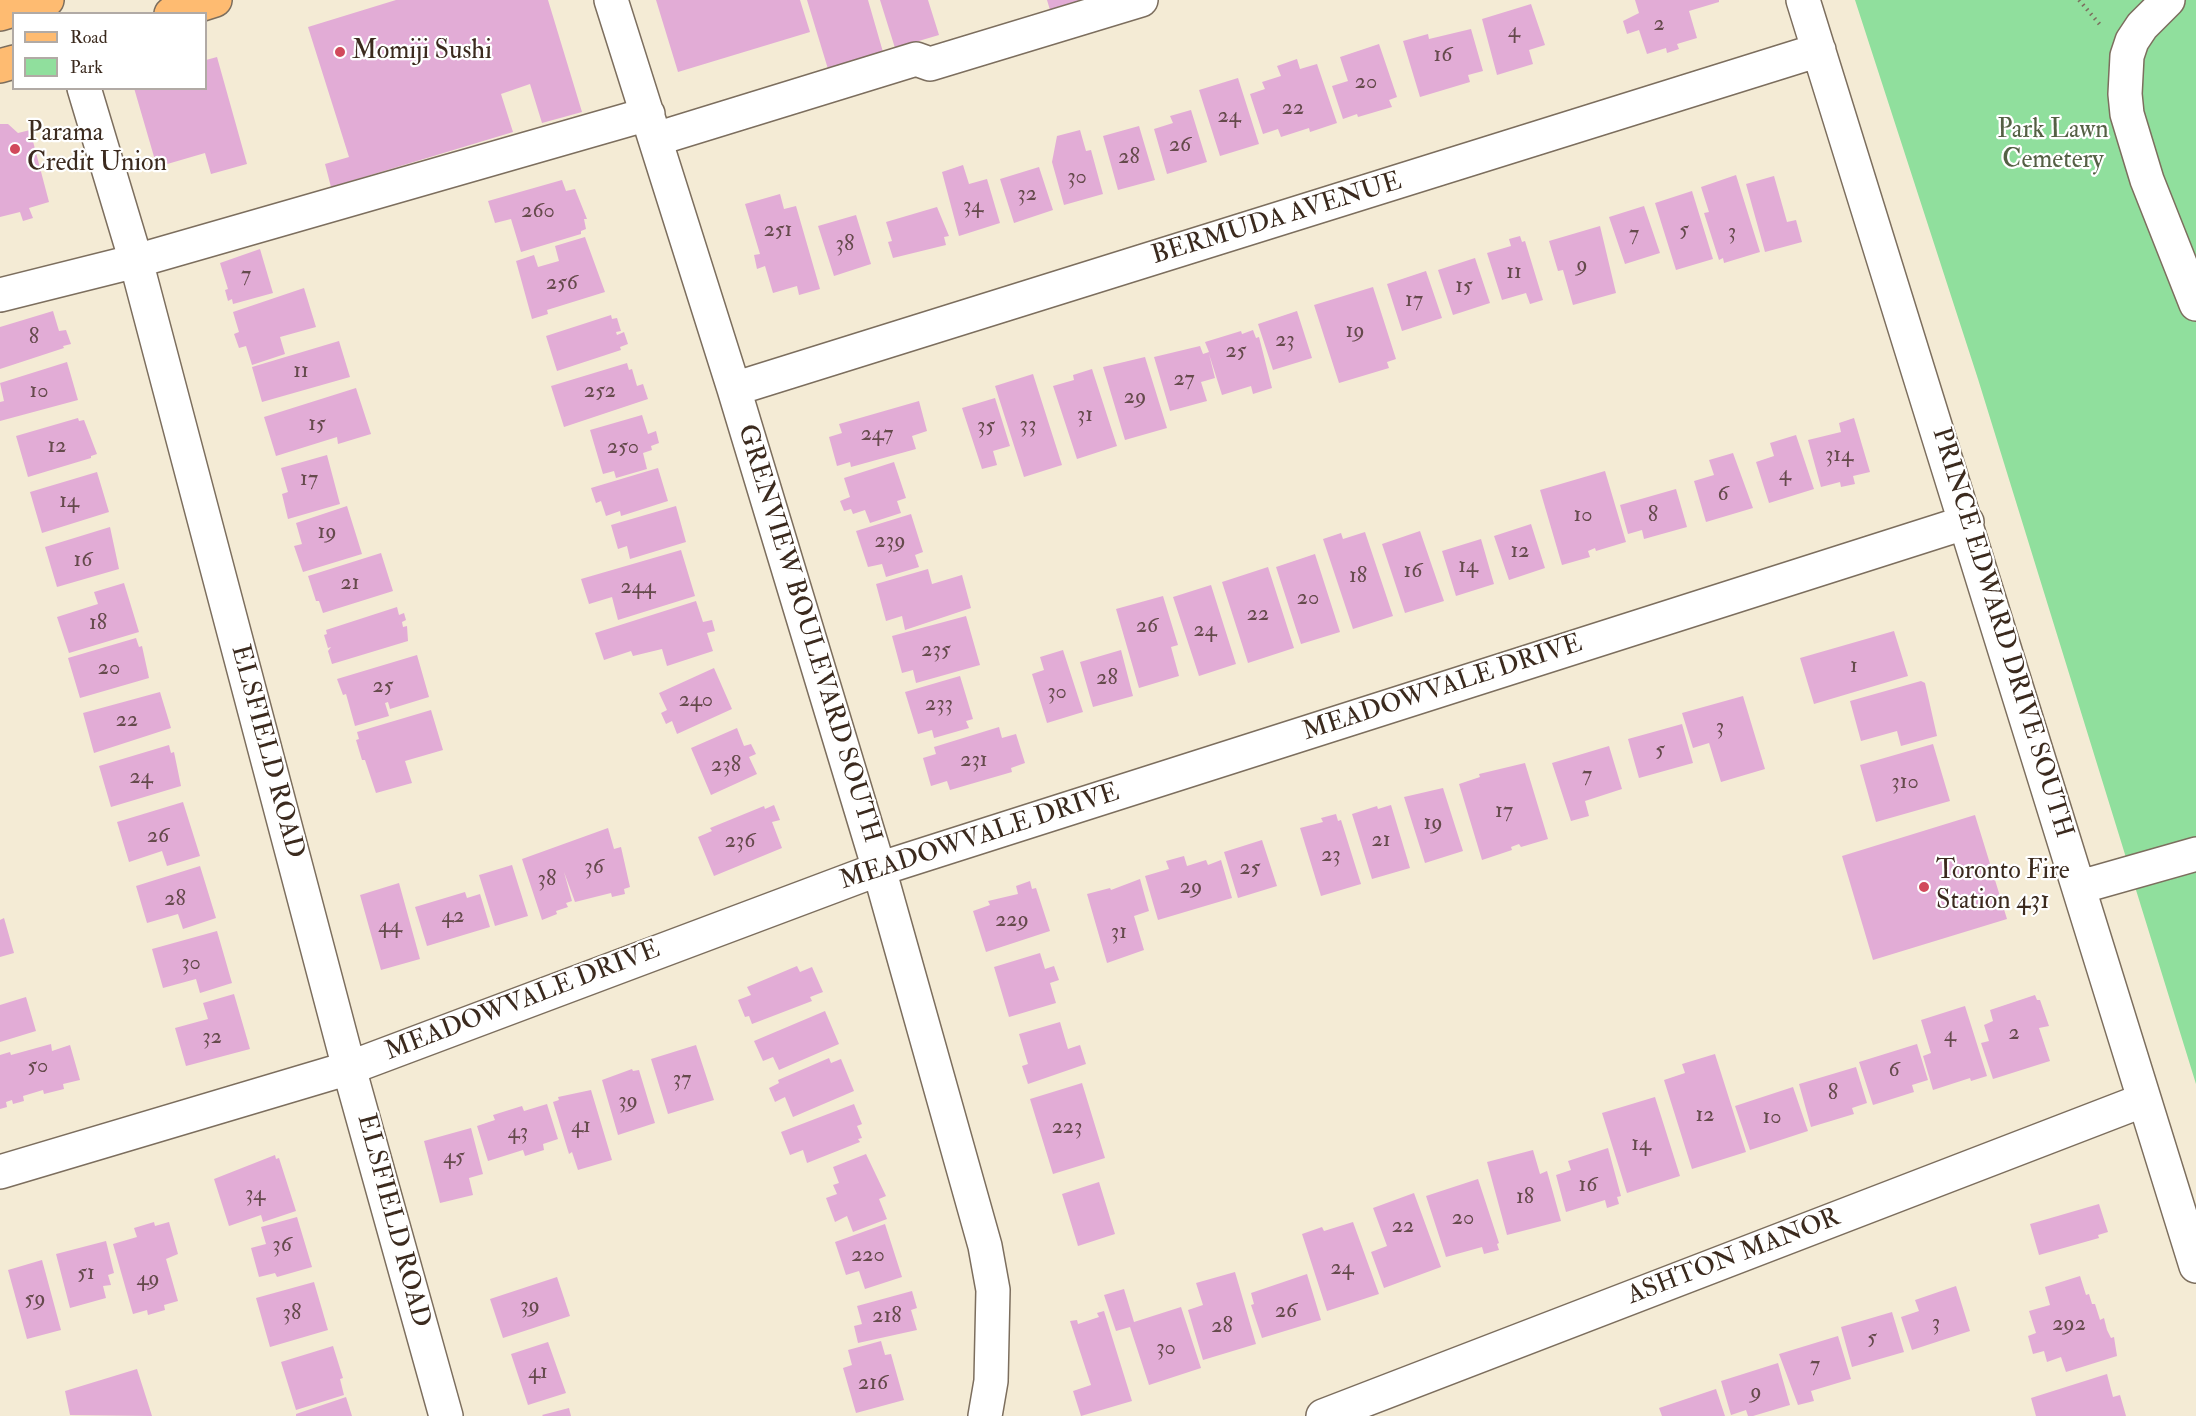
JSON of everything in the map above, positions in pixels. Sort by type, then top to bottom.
[{"type":"main road","points":[[0,14],[47,0]]},
{"type":"main road","points":[[177,12],[207,1]]},
{"type":"street","name":"GRENVIEW BOULEVARD SOUTH","points":[[611,0],[734,389],[879,869],[985,1246],[993,1290],[992,1381],[985,1416]]},
{"type":"street","points":[[0,296],[916,59],[930,64],[1141,0]]},
{"type":"street","name":"PRINCE EDWARD DRIVE SOUTH","points":[[1803,0],[1967,522],[2196,1266]]},
{"type":"street","points":[[2168,0],[2142,26],[2132,41],[2127,56],[2125,94],[2127,114],[2147,180],[2196,304]]},
{"type":"street","name":"BERMUDA AVENUE","points":[[734,389],[1819,51]]},
{"type":"street","name":"ELSFIELD ROAD","points":[[85,90],[136,261],[349,1068],[446,1416]]},
{"type":"street","name":"MEADOWVALE DRIVE","points":[[0,1172],[349,1068],[879,869],[1967,522]]},
{"type":"street","points":[[2080,887],[2196,854]]},
{"type":"street","name":"ASHTON MANOR","points":[[1323,1416],[2144,1100]]},
{"type":"green space","name":"Park Lawn Cemetery","points":[[1855,0],[2196,0],[2196,1084],[1978,379]]},
{"type":"building","points":[[396,0],[548,0],[582,112],[542,123],[530,84],[501,94],[513,132],[331,187],[325,164],[349,157],[308,27]]},
{"type":"building","points":[[656,0],[800,0],[810,32],[678,72]]},
{"type":"building","points":[[807,0],[868,0],[883,52],[828,69]]},
{"type":"building","points":[[880,0],[928,0],[939,35],[895,48]]},
{"type":"building","points":[[1047,0],[1078,0],[1079,1],[1050,10]]},
{"type":"building","points":[[1635,0],[1719,0],[1719,2],[1689,11],[1697,38],[1677,44],[1679,49],[1667,53],[1666,48],[1647,54],[1639,30],[1627,34],[1623,21],[1639,13]]},
{"type":"building","points":[[1531,4],[1545,45],[1529,50],[1533,64],[1497,75],[1482,19]]},
{"type":"building","points":[[1471,29],[1483,71],[1468,75],[1470,82],[1420,97],[1403,41],[1428,34],[1429,39]]},
{"type":"building","points":[[1379,44],[1397,97],[1389,100],[1392,107],[1343,119],[1332,86],[1348,81],[1340,57]]},
{"type":"building","points":[[217,57],[247,164],[211,174],[205,153],[157,167],[135,90],[207,90],[207,60]]},
{"type":"building","points":[[1297,59],[1300,69],[1317,64],[1337,123],[1310,132],[1309,128],[1281,137],[1278,129],[1263,134],[1250,94],[1265,89],[1262,82],[1281,76],[1277,66]]},
{"type":"building","points":[[1238,78],[1259,144],[1220,156],[1199,90]]},
{"type":"building","points":[[1191,110],[1207,162],[1167,174],[1154,129],[1173,123],[1170,116]]},
{"type":"building","points":[[0,124],[8,124],[18,133],[30,130],[49,202],[29,208],[33,218],[23,221],[20,212],[0,217]]},
{"type":"building","points":[[1139,126],[1155,180],[1118,190],[1103,136]]},
{"type":"building","points":[[1080,130],[1086,151],[1091,150],[1103,194],[1064,205],[1052,162],[1057,136]]},
{"type":"building","points":[[963,165],[969,184],[987,179],[1000,223],[959,236],[942,172]]},
{"type":"building","points":[[1039,167],[1053,210],[1014,223],[1000,179]]},
{"type":"building","points":[[1736,175],[1760,252],[1724,263],[1723,258],[1719,260],[1704,213],[1709,212],[1701,187]]},
{"type":"building","points":[[1774,176],[1787,222],[1796,220],[1802,242],[1765,252],[1746,184]]},
{"type":"building","points":[[562,180],[566,191],[575,189],[587,219],[584,219],[586,229],[581,231],[581,234],[521,252],[511,219],[495,223],[488,201]]},
{"type":"building","points":[[1692,191],[1713,259],[1676,270],[1655,203]]},
{"type":"building","points":[[780,194],[784,209],[796,206],[820,289],[799,295],[797,286],[773,293],[765,266],[757,269],[754,255],[760,254],[745,204]]},
{"type":"building","points":[[1644,206],[1660,253],[1625,264],[1609,217]]},
{"type":"building","points":[[937,207],[949,236],[944,237],[946,245],[893,258],[888,242],[892,241],[886,222]]},
{"type":"building","points":[[856,215],[871,264],[834,276],[818,226]]},
{"type":"building","points":[[1600,226],[1616,293],[1573,305],[1563,270],[1558,271],[1549,241]]},
{"type":"building","points":[[1520,236],[1522,242],[1525,241],[1543,300],[1530,304],[1526,293],[1502,300],[1487,253],[1511,246],[1509,239]]},
{"type":"building","points":[[585,237],[605,292],[547,310],[548,314],[532,319],[516,261],[534,255],[538,267],[559,261],[555,246]]},
{"type":"building","points":[[260,249],[273,293],[233,304],[232,299],[228,301],[225,290],[228,289],[220,263]]},
{"type":"building","points":[[1475,258],[1490,303],[1453,315],[1438,270]]},
{"type":"building","points":[[1426,271],[1442,318],[1402,331],[1387,284]]},
{"type":"building","points":[[1373,287],[1396,359],[1387,362],[1389,368],[1339,383],[1314,305]]},
{"type":"building","points":[[304,288],[316,327],[280,337],[285,354],[252,365],[246,346],[239,348],[234,334],[239,332],[233,312]]},
{"type":"building","points":[[53,311],[59,331],[66,330],[71,344],[0,369],[0,327]]},
{"type":"building","points":[[1297,311],[1312,358],[1273,370],[1258,324]]},
{"type":"building","points":[[611,315],[612,319],[617,318],[621,331],[616,332],[617,335],[624,332],[628,344],[620,347],[621,350],[557,371],[546,336]]},
{"type":"building","points":[[1253,330],[1256,338],[1259,337],[1272,388],[1253,394],[1251,386],[1222,395],[1209,354],[1215,378],[1201,382],[1207,401],[1170,411],[1154,357],[1200,346],[1203,354],[1209,352],[1205,342],[1241,331],[1242,334]]},
{"type":"building","points":[[339,341],[350,377],[262,402],[252,367]]},
{"type":"building","points":[[1145,357],[1167,428],[1125,440],[1103,367]]},
{"type":"building","points":[[67,362],[78,400],[0,421],[0,402],[4,401],[0,383]]},
{"type":"building","points":[[627,363],[629,370],[632,369],[637,386],[643,384],[648,399],[564,427],[551,386]]},
{"type":"building","points":[[1092,369],[1117,446],[1077,459],[1053,386],[1074,380],[1073,375]]},
{"type":"building","points":[[1033,374],[1062,465],[1024,477],[995,386]]},
{"type":"building","points":[[356,388],[371,434],[338,444],[337,437],[276,456],[264,417]]},
{"type":"building","points":[[995,398],[1010,446],[993,451],[997,465],[982,469],[962,408]]},
{"type":"building","points":[[919,401],[927,431],[912,436],[916,449],[851,467],[850,462],[837,466],[829,437],[842,433],[839,424]]},
{"type":"building","points":[[642,415],[648,434],[656,431],[659,443],[651,446],[652,450],[643,453],[647,469],[616,478],[614,471],[603,474],[590,430]]},
{"type":"building","points":[[78,418],[79,421],[84,420],[97,454],[91,458],[28,477],[16,436]]},
{"type":"building","points":[[1854,418],[1870,472],[1853,476],[1855,484],[1841,487],[1840,482],[1821,487],[1808,440],[1841,432],[1839,423]]},
{"type":"building","points":[[1796,435],[1814,489],[1769,503],[1756,462],[1774,456],[1770,443]]},
{"type":"building","points":[[1733,453],[1753,508],[1706,522],[1694,481],[1714,475],[1709,460]]},
{"type":"building","points":[[327,455],[340,504],[288,519],[282,494],[288,492],[281,468]]},
{"type":"building","points":[[894,462],[906,498],[897,501],[901,513],[870,523],[865,510],[853,514],[851,509],[844,511],[840,501],[850,497],[844,478]]},
{"type":"building","points":[[658,468],[668,501],[621,516],[620,511],[606,516],[601,501],[596,503],[591,488]]},
{"type":"building","points":[[1605,471],[1626,542],[1596,551],[1595,548],[1588,551],[1590,557],[1562,565],[1540,490]]},
{"type":"building","points":[[97,472],[109,512],[42,533],[30,492]]},
{"type":"building","points":[[1676,489],[1687,527],[1644,539],[1642,530],[1628,534],[1620,505]]},
{"type":"building","points":[[347,506],[362,554],[303,572],[294,546],[302,544],[296,523]]},
{"type":"building","points":[[676,506],[686,542],[630,559],[627,546],[618,549],[611,525]]},
{"type":"building","points":[[911,514],[923,552],[915,555],[919,567],[886,577],[882,564],[868,567],[856,531]]},
{"type":"building","points":[[1531,524],[1545,568],[1509,580],[1494,536]]},
{"type":"building","points":[[110,527],[119,569],[57,587],[45,547]]},
{"type":"building","points":[[1420,531],[1444,601],[1405,613],[1382,544]]},
{"type":"building","points":[[1365,532],[1393,616],[1353,629],[1323,539],[1341,533],[1343,539]]},
{"type":"building","points":[[1481,539],[1494,584],[1456,596],[1442,551]]},
{"type":"building","points":[[681,550],[695,596],[618,620],[612,597],[589,604],[581,579]]},
{"type":"building","points":[[381,553],[393,591],[323,613],[319,601],[316,601],[308,576]]},
{"type":"building","points":[[1315,554],[1340,632],[1301,644],[1276,567]]},
{"type":"building","points":[[1268,567],[1294,648],[1248,663],[1222,582]]},
{"type":"building","points":[[928,569],[932,584],[962,575],[971,608],[905,630],[902,616],[886,621],[876,584]]},
{"type":"building","points":[[124,583],[139,632],[69,653],[57,617],[98,604],[94,592]]},
{"type":"building","points":[[1211,585],[1236,664],[1199,676],[1173,597]]},
{"type":"building","points":[[1163,596],[1178,645],[1171,647],[1179,676],[1139,688],[1116,609]]},
{"type":"building","points":[[696,601],[703,622],[712,620],[715,631],[707,633],[713,651],[667,666],[662,649],[633,656],[631,651],[604,660],[595,633]]},
{"type":"building","points":[[397,607],[399,615],[404,613],[406,620],[402,622],[403,627],[407,626],[408,641],[332,664],[328,651],[331,647],[328,648],[324,635],[327,634],[326,630]]},
{"type":"building","points":[[966,616],[980,665],[916,683],[913,670],[902,673],[892,636]]},
{"type":"building","points":[[1894,631],[1908,676],[1814,704],[1800,658]]},
{"type":"building","points":[[136,638],[139,647],[142,646],[149,678],[80,698],[68,658]]},
{"type":"building","points":[[1063,650],[1083,712],[1047,723],[1032,674],[1044,670],[1040,657]]},
{"type":"building","points":[[1121,650],[1133,696],[1093,707],[1080,662]]},
{"type":"building","points":[[417,655],[429,697],[390,709],[388,702],[385,703],[389,716],[355,726],[346,694],[343,695],[337,679]]},
{"type":"building","points":[[714,668],[732,709],[677,734],[672,721],[666,724],[661,713],[667,710],[659,693]]},
{"type":"building","points":[[960,676],[973,719],[966,721],[969,728],[934,738],[932,730],[918,734],[905,692]]},
{"type":"building","points":[[1921,681],[1925,683],[1937,736],[1901,746],[1897,731],[1861,741],[1850,701]]},
{"type":"building","points":[[160,692],[171,728],[94,753],[83,713]]},
{"type":"building","points":[[1743,696],[1765,769],[1721,782],[1709,743],[1693,748],[1682,713]]},
{"type":"building","points":[[431,710],[443,750],[405,761],[412,783],[376,793],[365,760],[362,760],[356,740],[359,739],[357,732]]},
{"type":"building","points":[[1682,724],[1693,763],[1639,778],[1628,739]]},
{"type":"building","points":[[999,727],[1002,738],[1016,734],[1025,763],[1011,768],[1012,772],[950,790],[947,781],[931,786],[923,758],[936,754],[934,747]]},
{"type":"building","points":[[737,728],[744,746],[751,744],[756,754],[749,757],[757,774],[711,795],[691,748]]},
{"type":"building","points":[[1933,744],[1950,801],[1876,822],[1860,765]]},
{"type":"building","points":[[169,745],[171,753],[174,752],[181,786],[111,807],[99,766]]},
{"type":"building","points":[[1609,746],[1622,789],[1585,801],[1589,816],[1571,821],[1552,763]]},
{"type":"building","points":[[1525,763],[1548,839],[1521,847],[1519,844],[1511,847],[1512,850],[1482,860],[1459,784],[1480,777],[1479,774]]},
{"type":"building","points":[[1443,788],[1463,851],[1425,863],[1404,797]]},
{"type":"building","points":[[183,802],[200,856],[167,866],[162,851],[129,862],[117,822]]},
{"type":"building","points":[[774,805],[780,820],[772,822],[782,848],[714,876],[698,837],[712,831],[710,828],[764,806],[765,809]]},
{"type":"building","points":[[1391,805],[1410,868],[1372,879],[1352,814],[1377,806],[1378,809]]},
{"type":"building","points":[[1336,814],[1338,821],[1341,820],[1361,884],[1321,896],[1300,828],[1323,822],[1321,818]]},
{"type":"building","name":"Toronto Fire Station 431","points":[[1975,815],[2007,919],[1873,960],[1842,856]]},
{"type":"building","points":[[608,828],[614,849],[621,847],[630,887],[624,889],[625,894],[612,897],[611,893],[575,902],[564,872],[572,901],[566,903],[568,907],[556,911],[557,914],[542,920],[522,859]]},
{"type":"building","points":[[1262,840],[1277,886],[1238,898],[1224,852]]},
{"type":"building","points":[[1184,856],[1187,866],[1206,860],[1208,865],[1221,860],[1232,898],[1158,920],[1145,876],[1169,869],[1166,861]]},
{"type":"building","points":[[512,865],[528,916],[495,926],[479,875]]},
{"type":"building","points":[[200,866],[216,918],[183,929],[178,914],[147,923],[136,886]]},
{"type":"building","points":[[1140,879],[1149,911],[1134,916],[1144,950],[1107,963],[1087,894],[1110,888],[1111,890]]},
{"type":"building","points":[[1030,881],[1032,889],[1036,888],[1050,931],[986,952],[973,911],[990,905],[988,901],[1018,894],[1016,886]]},
{"type":"building","points":[[399,883],[420,959],[381,970],[360,895]]},
{"type":"building","points":[[465,892],[467,898],[480,894],[490,927],[427,946],[415,907]]},
{"type":"building","points":[[4,918],[14,953],[0,957],[0,920]]},
{"type":"building","points":[[217,931],[232,983],[200,993],[196,979],[163,988],[152,949]]},
{"type":"building","points":[[1040,953],[1045,969],[1054,966],[1059,980],[1050,983],[1056,1003],[1009,1017],[994,967]]},
{"type":"building","points":[[797,966],[800,972],[812,967],[823,992],[810,997],[812,1001],[752,1024],[749,1016],[745,1017],[738,1000],[751,995],[747,987]]},
{"type":"building","points":[[234,994],[250,1049],[186,1066],[175,1028],[208,1019],[203,1003]]},
{"type":"building","points":[[2035,995],[2037,1000],[2040,1000],[2049,1026],[2039,1028],[2050,1061],[1993,1079],[1981,1043],[1989,1041],[1984,1025],[1993,1021],[1990,1010]]},
{"type":"building","points":[[26,997],[36,1031],[0,1042],[0,1005]]},
{"type":"building","points":[[1965,1006],[1987,1076],[1971,1081],[1970,1078],[1933,1090],[1923,1056],[1931,1053],[1921,1020]]},
{"type":"building","points":[[825,1011],[839,1044],[779,1070],[773,1057],[763,1061],[754,1041]]},
{"type":"building","points":[[1060,1022],[1068,1049],[1080,1045],[1086,1064],[1028,1084],[1022,1066],[1028,1064],[1019,1034]]},
{"type":"building","points":[[51,1044],[52,1051],[70,1045],[80,1080],[63,1084],[64,1089],[44,1094],[43,1090],[23,1096],[24,1101],[13,1104],[12,1100],[6,1102],[7,1107],[0,1109],[0,1055],[10,1052],[11,1055]]},
{"type":"building","points":[[1917,1044],[1928,1080],[1912,1085],[1914,1092],[1873,1105],[1859,1062]]},
{"type":"building","points":[[696,1045],[714,1100],[668,1114],[651,1059]]},
{"type":"building","points":[[1715,1054],[1746,1152],[1692,1169],[1664,1080],[1685,1073],[1682,1064]]},
{"type":"building","points":[[829,1058],[831,1063],[841,1059],[854,1091],[793,1117],[785,1097],[775,1102],[769,1088],[779,1083],[778,1080]]},
{"type":"building","points":[[1856,1067],[1867,1103],[1852,1108],[1854,1114],[1811,1127],[1799,1084]]},
{"type":"building","points":[[632,1069],[633,1071],[639,1070],[655,1123],[618,1135],[602,1080]]},
{"type":"building","points":[[1082,1083],[1105,1158],[1053,1174],[1030,1099]]},
{"type":"building","points":[[1793,1087],[1808,1131],[1750,1150],[1735,1106]]},
{"type":"building","points":[[591,1090],[612,1160],[578,1170],[572,1152],[569,1154],[553,1102],[559,1100],[558,1097]]},
{"type":"building","points":[[1655,1097],[1680,1176],[1627,1193],[1602,1113]]},
{"type":"building","points":[[547,1104],[558,1139],[543,1144],[544,1150],[525,1156],[523,1150],[488,1161],[477,1126],[495,1120],[493,1115],[522,1106],[524,1111]]},
{"type":"building","points":[[854,1104],[862,1124],[857,1126],[862,1138],[858,1139],[860,1142],[807,1163],[803,1150],[790,1155],[781,1132]]},
{"type":"building","points":[[471,1128],[483,1174],[469,1178],[473,1195],[440,1203],[424,1141]]},
{"type":"building","points":[[1608,1148],[1621,1196],[1617,1197],[1619,1204],[1607,1208],[1605,1200],[1566,1212],[1556,1175],[1571,1170],[1568,1161]]},
{"type":"building","points":[[1533,1150],[1540,1174],[1547,1171],[1561,1221],[1507,1235],[1487,1162]]},
{"type":"building","points":[[866,1154],[886,1196],[879,1199],[887,1219],[853,1232],[847,1216],[835,1222],[826,1198],[837,1194],[833,1185],[839,1183],[833,1167]]},
{"type":"building","points":[[275,1155],[276,1159],[279,1158],[296,1211],[263,1222],[261,1215],[229,1226],[214,1179]]},
{"type":"building","points":[[1478,1179],[1499,1243],[1497,1244],[1499,1250],[1484,1254],[1482,1247],[1446,1257],[1426,1196]]},
{"type":"building","points":[[1099,1182],[1115,1234],[1078,1246],[1062,1194]]},
{"type":"building","points":[[1414,1193],[1441,1267],[1384,1288],[1371,1252],[1387,1246],[1373,1208]]},
{"type":"building","points":[[2099,1204],[2108,1232],[2098,1235],[2099,1238],[2039,1255],[2030,1224]]},
{"type":"building","points":[[297,1217],[312,1267],[277,1277],[275,1273],[259,1277],[251,1248],[266,1244],[261,1227]]},
{"type":"building","points":[[154,1222],[155,1226],[169,1222],[178,1254],[166,1259],[178,1301],[164,1305],[165,1310],[148,1315],[147,1310],[133,1314],[113,1244],[137,1237],[134,1228]]},
{"type":"building","points":[[1353,1222],[1379,1294],[1327,1311],[1302,1234],[1322,1227],[1324,1231]]},
{"type":"building","points":[[885,1224],[902,1277],[865,1289],[859,1271],[846,1275],[835,1242]]},
{"type":"building","points":[[106,1241],[114,1273],[108,1275],[111,1285],[103,1286],[106,1298],[70,1308],[56,1254]]},
{"type":"building","points":[[42,1260],[61,1330],[27,1339],[8,1270]]},
{"type":"building","points":[[1235,1272],[1256,1344],[1203,1360],[1188,1310],[1203,1305],[1196,1283]]},
{"type":"building","points":[[1307,1274],[1321,1320],[1262,1338],[1251,1305],[1254,1304],[1251,1293]]},
{"type":"building","points":[[2080,1276],[2086,1295],[2089,1294],[2092,1304],[2095,1304],[2100,1320],[2104,1318],[2111,1338],[2114,1337],[2117,1356],[2066,1372],[2061,1357],[2047,1362],[2044,1351],[2033,1354],[2028,1336],[2036,1333],[2029,1311],[2050,1305],[2045,1287]]},
{"type":"building","points":[[557,1277],[570,1316],[503,1338],[490,1299]]},
{"type":"building","points":[[314,1282],[328,1330],[270,1347],[256,1298]]},
{"type":"building","points":[[1956,1286],[1970,1331],[1912,1350],[1901,1317],[1919,1311],[1915,1300]]},
{"type":"building","points":[[1124,1289],[1134,1322],[1181,1307],[1201,1368],[1149,1385],[1130,1327],[1116,1331],[1104,1295]]},
{"type":"building","points":[[912,1291],[917,1308],[911,1310],[917,1330],[858,1343],[854,1326],[862,1324],[857,1306]]},
{"type":"building","points":[[1104,1311],[1132,1401],[1081,1416],[1073,1391],[1091,1385],[1070,1321],[1077,1320],[1078,1324],[1099,1317],[1097,1313]]},
{"type":"building","points":[[1892,1312],[1904,1352],[1852,1367],[1841,1327]]},
{"type":"building","points":[[1838,1336],[1851,1379],[1811,1391],[1814,1401],[1798,1405],[1779,1354]]},
{"type":"building","points":[[881,1341],[885,1355],[891,1354],[904,1400],[856,1413],[843,1368],[852,1365],[848,1350]]},
{"type":"building","points":[[548,1342],[566,1393],[528,1405],[511,1354]]},
{"type":"building","points":[[333,1346],[343,1378],[340,1379],[344,1395],[296,1410],[281,1362]]},
{"type":"building","points":[[1778,1363],[1790,1405],[1753,1416],[1748,1416],[1746,1410],[1731,1415],[1721,1381]]},
{"type":"building","points":[[137,1369],[152,1416],[70,1415],[65,1391]]},
{"type":"building","points":[[2107,1374],[2113,1397],[2120,1395],[2126,1416],[2036,1416],[2031,1398]]},
{"type":"building","points":[[1716,1389],[1725,1416],[1662,1416],[1659,1408]]},
{"type":"building","points":[[346,1397],[352,1416],[296,1416],[296,1414]]},
{"type":"building","points":[[569,1408],[571,1416],[542,1415]]},
{"type":"place","name":"Momiji Sushi","points":[[340,52]]},
{"type":"place","name":"Parama Credit Union","points":[[15,149]]},
{"type":"place","name":"Toronto Fire Station 431","points":[[1924,887]]}]
